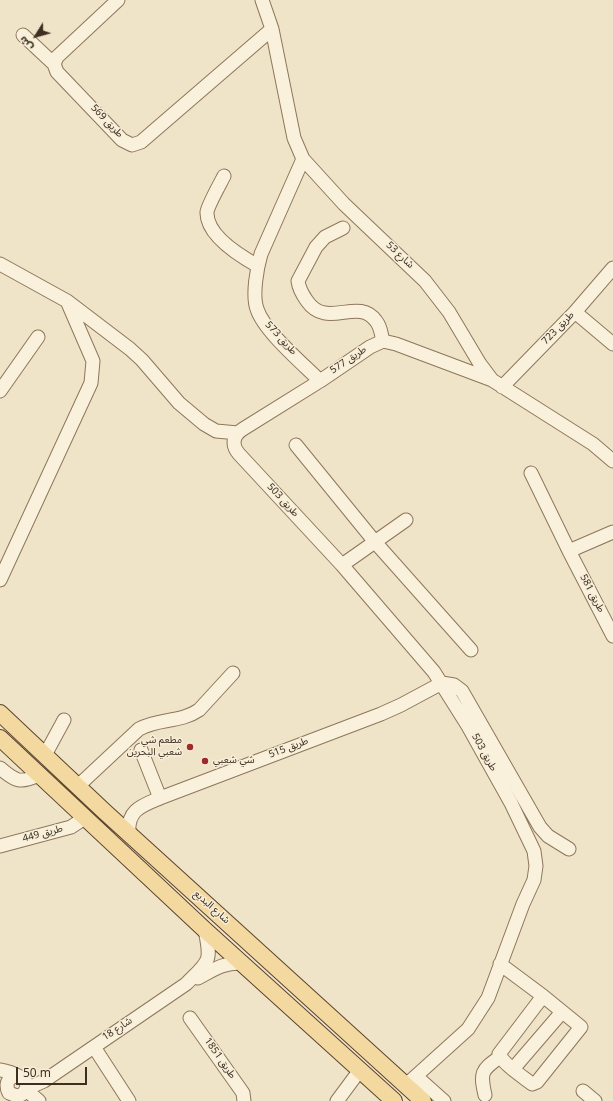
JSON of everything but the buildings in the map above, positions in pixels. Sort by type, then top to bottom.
[{"type":"main road","name":"شارع البديع","points":[[0,713],[129,834],[411,1081],[423,1101]]},
{"type":"main road","name":"شارع البديع","points":[[0,738],[205,930],[394,1101]]},
{"type":"street","points":[[54,64],[57,57],[118,0]]},
{"type":"street","name":"شارع 53","points":[[262,0],[272,29],[294,138],[304,159],[344,204],[425,281],[449,312],[483,369],[497,384],[592,444],[613,461]]},
{"type":"street","name":"طريق 569","points":[[23,36],[54,64],[58,72],[122,140],[132,145],[141,142],[272,29]]},
{"type":"street","name":"طريق 573","points":[[304,159],[261,254],[258,266],[255,298],[256,308],[267,327],[320,381]]},
{"type":"street","points":[[224,176],[207,211],[209,224],[221,240],[240,256],[258,266]]},
{"type":"street","points":[[342,228],[325,237],[316,247],[298,281],[300,291],[310,305],[316,311],[322,313],[330,314],[354,311],[367,313],[375,319],[380,327],[383,341],[396,344],[497,384]]},
{"type":"street","points":[[0,264],[67,301],[130,349],[142,360],[179,403],[204,424],[216,431],[238,432]]},
{"type":"street","name":"طريق 723","points":[[497,384],[575,312],[613,268]]},
{"type":"street","points":[[0,580],[91,383],[93,361],[67,301]]},
{"type":"street","points":[[575,312],[613,344]]},
{"type":"street","points":[[0,391],[38,337]]},
{"type":"street","name":"طريق 577","points":[[238,432],[320,381],[370,347],[383,341]]},
{"type":"street","name":"طريق 503","points":[[238,432],[234,440],[234,445],[239,454],[342,565],[422,656],[442,682],[511,804],[534,851],[536,866],[534,880],[523,904],[488,998],[468,1029],[411,1081]]},
{"type":"street","points":[[296,445],[376,542],[471,650]]},
{"type":"street","name":"طريق 581","points":[[532,473],[569,551],[613,636]]},
{"type":"street","points":[[342,565],[406,520]]},
{"type":"street","points":[[569,551],[613,532]]},
{"type":"street","points":[[78,786],[139,729],[150,724],[178,719],[192,714],[198,710],[233,673]]},
{"type":"street","points":[[442,682],[454,685],[462,692],[540,827],[548,836],[569,848]]},
{"type":"street","name":"طريق 515","points":[[129,834],[129,823],[136,809],[160,798],[381,714],[401,705],[442,682]]},
{"type":"street","points":[[45,755],[64,720]]},
{"type":"street","points":[[141,750],[160,798]]},
{"type":"street","points":[[0,768],[12,778],[20,781],[28,780],[39,775]]},
{"type":"street","name":"طريق 449","points":[[0,846],[66,829],[76,824],[84,817]]},
{"type":"street","name":"شارع 18","points":[[23,1083],[39,1084],[186,984],[207,962],[209,951],[205,930]]},
{"type":"street","name":"شارع 18","points":[[186,984],[218,967],[230,963],[242,963]]},
{"type":"street","points":[[500,964],[543,996],[581,1028],[538,1082],[532,1084],[500,1057],[499,1053],[543,996]]},
{"type":"street","points":[[513,1069],[562,1012]]},
{"type":"street","name":"طريق 1851","points":[[190,1018],[243,1093],[244,1101]]},
{"type":"street","points":[[94,1047],[129,1101]]},
{"type":"street","points":[[485,1099],[482,1077],[489,1065],[500,1057]]},
{"type":"street","points":[[0,1070],[6,1071],[23,1083],[39,1101]]},
{"type":"street","points":[[337,1101],[360,1070]]},
{"type":"street","points":[[8,1080],[23,1083],[22,1095],[17,1096],[4,1091],[8,1080]]},
{"type":"street","points":[[411,1081],[444,1101]]},
{"type":"street","points":[[583,1091],[594,1101]]},
{"type":"place","name":"مطعم شي شعبي البحرين","points":[[190,747]]},
{"type":"place","name":"شي شعبي","points":[[205,761]]}]
